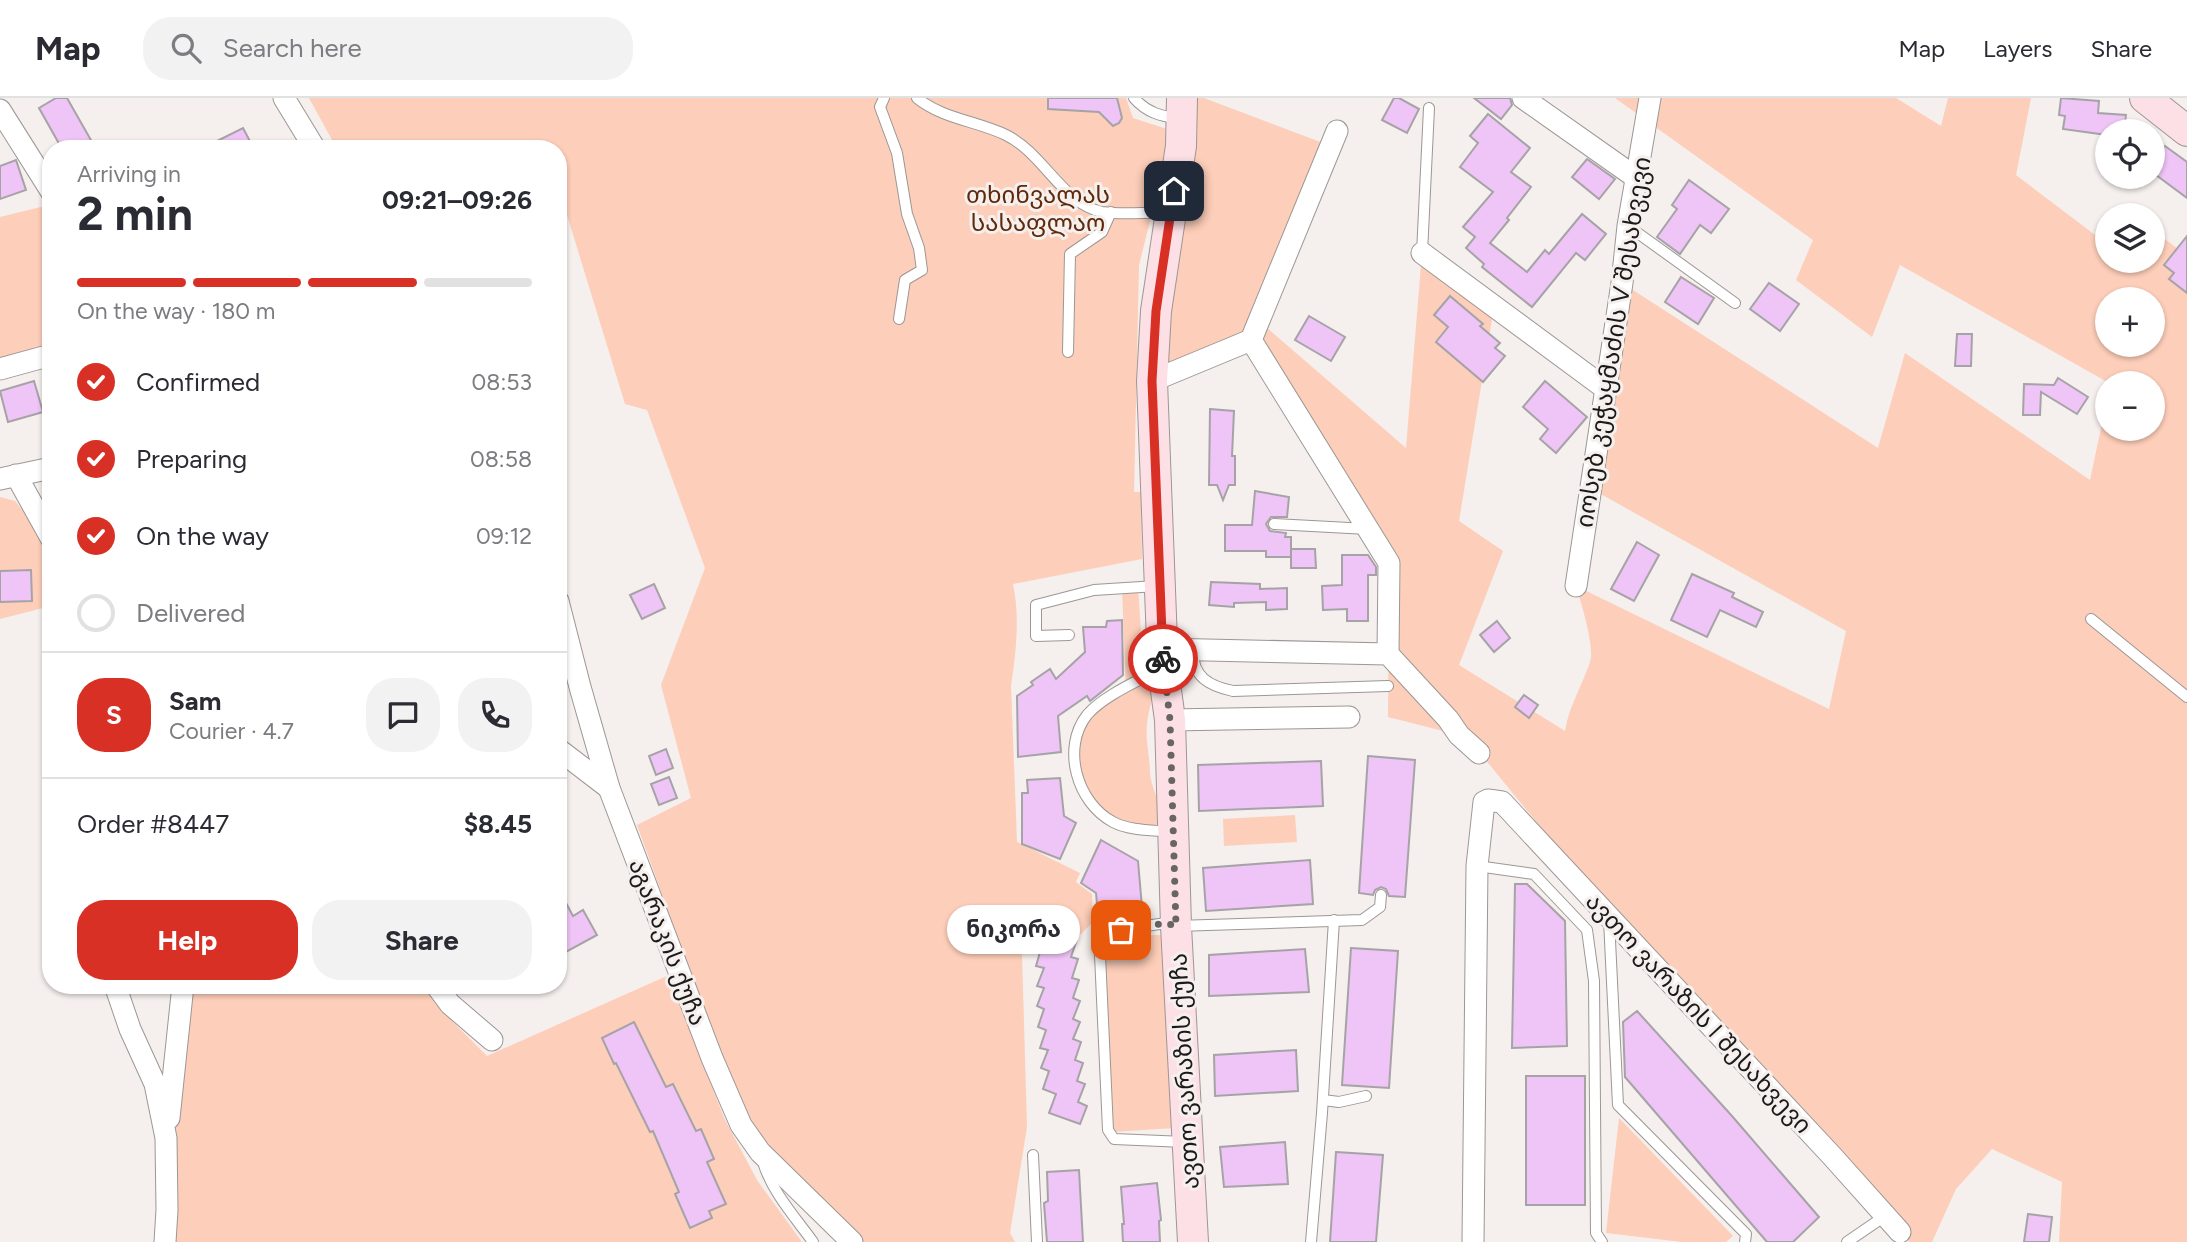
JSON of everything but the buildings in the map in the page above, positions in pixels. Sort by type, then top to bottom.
[{"type":"street","points":[[284,98],[310,140]]},
{"type":"street","points":[[1523,98],[1638,179]]},
{"type":"street","name":"იოსებ კეჭაყმაძის V შესახვევი","points":[[1576,586],[1650,98]]},
{"type":"street","points":[[2145,98],[2187,131]]},
{"type":"street","name":"ავთო ვარაზის ქუჩა","points":[[1182,109],[1181,146],[1156,311],[1152,381],[1163,658],[1170,720],[1176,926],[1193,1242]]},
{"type":"street","points":[[0,110],[42,177]]},
{"type":"street","points":[[1152,381],[1251,340],[1337,131]]},
{"type":"street","points":[[1422,253],[1606,389]]},
{"type":"street","points":[[1251,340],[1389,563],[1388,654],[1479,753]]},
{"type":"street","points":[[0,369],[42,357]]},
{"type":"street","points":[[42,470],[8,477],[42,525]]},
{"type":"street","name":"აგარაკის ქუჩა","points":[[567,638],[609,788],[712,1058],[741,1125],[760,1152],[852,1242]]},
{"type":"street","points":[[1163,658],[1193,649],[1388,654]]},
{"type":"street","points":[[1170,720],[1349,717]]},
{"type":"street","points":[[567,756],[609,788]]},
{"type":"street","name":"ავთო ვარაზის I შესახვევი","points":[[1477,866],[1484,802],[1502,802],[1900,1232]]},
{"type":"street","points":[[1474,1242],[1477,866]]},
{"type":"street","points":[[118,994],[155,1084],[166,1138]]},
{"type":"street","points":[[165,1242],[166,1138],[182,994]]},
{"type":"street","points":[[443,994],[492,1040]]},
{"type":"lane","points":[[884,98],[880,107],[897,153],[907,215],[919,248],[922,270],[905,280],[899,319]]},
{"type":"lane","points":[[917,98],[942,114],[1007,135],[1046,167],[1073,198],[1101,212],[1170,213]]},
{"type":"lane","points":[[1134,98],[1143,108],[1159,116],[1182,109]]},
{"type":"lane","points":[[1422,253],[1429,108]]},
{"type":"lane","points":[[1068,352],[1070,254],[1102,232],[1111,212]]},
{"type":"lane","points":[[1629,226],[1735,303]]},
{"type":"lane","points":[[1274,524],[1368,529]]},
{"type":"lane","points":[[1069,635],[1036,636],[1036,605],[1094,590],[1160,586]]},
{"type":"lane","points":[[2091,619],[2187,697]]},
{"type":"lane","points":[[1193,649],[1193,659],[1201,677],[1215,687],[1233,691],[1388,686]]},
{"type":"lane","points":[[1163,658],[1089,712],[1079,727],[1074,750],[1082,790],[1097,809],[1114,822],[1130,827],[1174,833]]},
{"type":"lane","points":[[1477,866],[1534,874],[1587,930],[1594,981],[1596,1233],[1602,1242]]},
{"type":"lane","points":[[1188,1142],[1114,1139],[1108,1130],[1099,933],[1166,923],[1176,926],[1362,920],[1380,907],[1381,895]]},
{"type":"lane","points":[[1608,916],[1618,1105],[1746,1234],[1745,1242]]},
{"type":"lane","points":[[1311,1242],[1334,919]]},
{"type":"lane","points":[[1323,1100],[1339,1102],[1366,1096]]},
{"type":"lane","points":[[760,1152],[768,1177],[813,1242]]},
{"type":"lane","points":[[1033,1155],[1037,1242]]},
{"type":"lane","points":[[1847,1242],[1885,1216]]},
{"type":"green space","name":"თხინვალას სასაფლაო","points":[[309,98],[1126,98],[1133,118],[1167,129],[1161,202],[1154,205],[1139,265],[1134,492],[1141,492],[1142,559],[1013,584],[1017,622],[1011,686],[1017,842],[1080,873],[1076,882],[1092,894],[1093,922],[1079,936],[1039,920],[1021,920],[1027,1127],[1010,1233],[1015,1242],[864,1242],[773,1157],[748,1123],[637,825],[691,798],[661,685],[705,568],[647,410],[625,404],[567,215],[567,140],[332,140]]},
{"type":"green space","points":[[1182,98],[1204,98],[1331,146],[1259,321],[1406,448],[1422,253],[1494,307],[1459,521],[1503,551],[1459,665],[1565,731],[1591,655],[1587,624],[1576,586],[1829,709],[1846,631],[1590,488],[1622,283],[1878,448],[1905,353],[2090,480],[2098,441],[2165,441],[2165,371],[2095,371],[2095,375],[1900,265],[1872,337],[1796,280],[1813,240],[1615,98],[1896,98],[1941,126],[1948,98],[2031,98],[2016,175],[2095,235],[2095,273],[2165,273],[2165,239],[2187,256],[2187,1242],[2059,1242],[2062,1182],[1992,1149],[1956,1189],[1932,1242],[1909,1242],[1837,1169],[1593,891],[1475,747],[1459,735],[1388,717],[1389,563],[1252,340],[1152,381]]},
{"type":"green space","points":[[42,207],[42,350],[0,362],[0,217]]},
{"type":"green space","points":[[0,497],[15,501],[33,523],[42,545],[42,608],[0,619]]},
{"type":"green space","points":[[1138,587],[1144,678],[1152,697],[1147,730],[1150,773],[1160,810],[1158,822],[1153,827],[1124,821],[1101,808],[1085,787],[1080,758],[1082,735],[1088,721],[1126,693],[1122,588]]},
{"type":"green space","points":[[1295,815],[1297,842],[1224,846],[1223,819]]},
{"type":"green space","points":[[1165,935],[1174,1128],[1112,1132],[1100,936]]},
{"type":"green space","points":[[669,975],[724,1118],[757,1180],[802,1242],[166,1242],[170,1136],[188,994],[430,994],[487,1056]]},
{"type":"green space","points":[[1619,1118],[1733,1236],[1726,1242],[1682,1242],[1606,1233]]},
{"type":"way so far","points":[[1121,930],[1166,923],[1176,926],[1170,720],[1163,659]]},
{"type":"place","name":"ნიკორა","points":[[1121,930]]},
{"type":"route","points":[[1163,659],[1152,381],[1156,311],[1174,191]]}]
